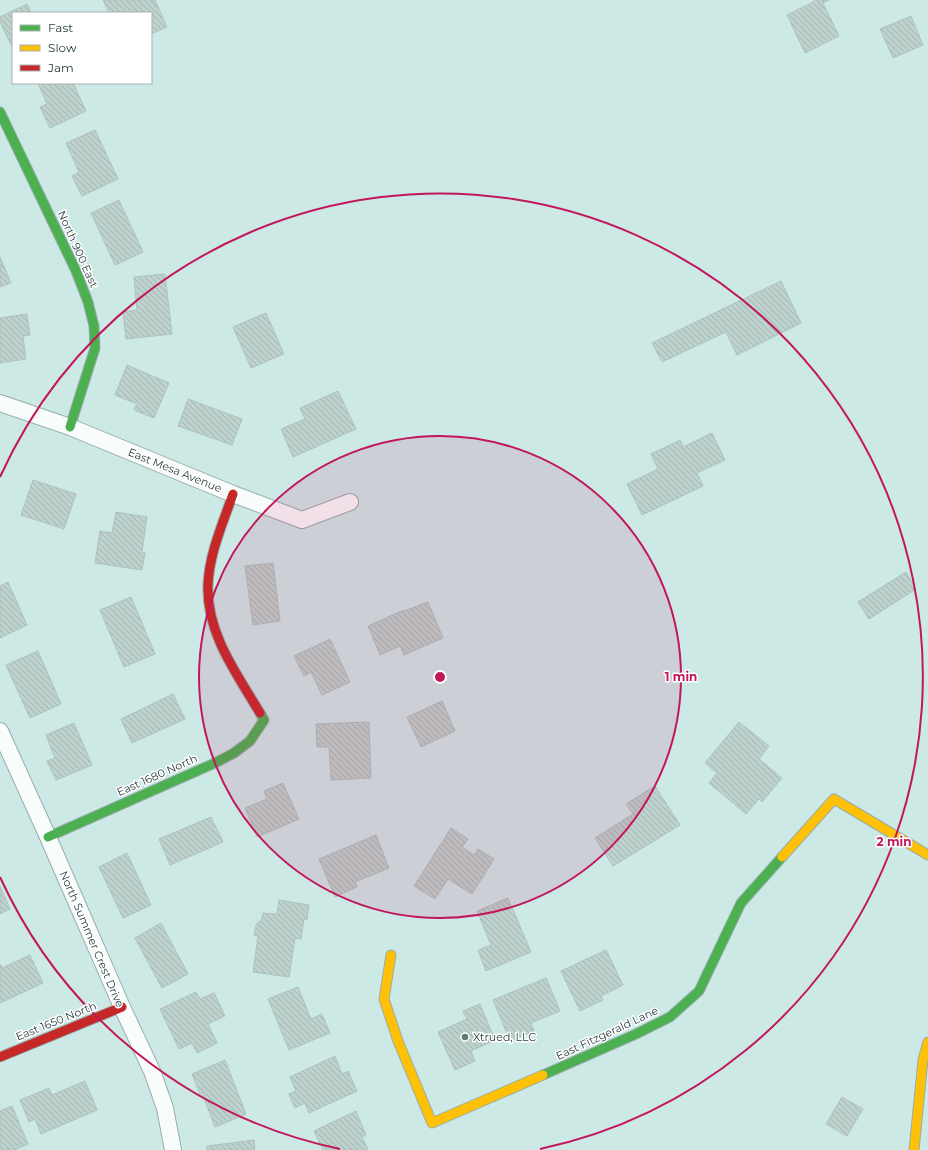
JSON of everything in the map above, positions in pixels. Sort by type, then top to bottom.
[{"type":"street","name":"North 900 East","points":[[0,112],[76,271],[88,302],[94,326],[95,348],[70,426]]},
{"type":"street","name":"East Mesa Avenue","points":[[0,403],[70,426],[233,494],[302,520],[350,502]]},
{"type":"street","name":"East 1680 North","points":[[48,837],[228,756],[250,741],[264,720],[219,641],[210,616],[208,586],[213,553],[233,494]]},
{"type":"street","name":"North Summer Crest Drive","points":[[0,731],[152,1071],[165,1108],[173,1150]]},
{"type":"street","name":"East Fitzgerald Lane","points":[[391,955],[384,1000],[398,1040],[432,1123],[629,1037],[670,1017],[698,990],[741,903],[834,799],[928,855]]},
{"type":"street","name":"East 1650 North","points":[[0,1057],[122,1006]]},
{"type":"street","points":[[914,1150],[928,1042]]},
{"type":"building","points":[[103,0],[155,0],[167,27],[152,34],[152,12],[109,12]]},
{"type":"building","points":[[817,0],[829,0],[823,3],[839,36],[805,53],[787,15]]},
{"type":"building","points":[[27,4],[31,12],[12,12],[12,47],[0,22],[0,17]]},
{"type":"building","points":[[911,16],[923,45],[893,58],[880,29]]},
{"type":"building","points":[[38,84],[73,84],[86,111],[50,128],[40,107],[47,104]]},
{"type":"building","points":[[95,130],[118,179],[82,196],[72,176],[79,172],[66,143]]},
{"type":"building","points":[[119,200],[143,252],[115,265],[91,213]]},
{"type":"building","points":[[0,257],[11,283],[0,287]]},
{"type":"building","points":[[165,274],[172,334],[126,339],[123,312],[137,310],[134,277]]},
{"type":"building","points":[[781,281],[801,323],[737,355],[726,332],[662,362],[652,343]]},
{"type":"building","points":[[266,313],[284,354],[251,368],[233,327]]},
{"type":"building","points":[[27,314],[30,335],[23,336],[26,359],[0,363],[0,318]]},
{"type":"building","points":[[127,365],[169,383],[154,418],[134,410],[137,404],[115,395]]},
{"type":"building","points":[[338,391],[356,429],[293,457],[281,429],[305,419],[300,408]]},
{"type":"building","points":[[188,399],[242,419],[232,445],[178,426]]},
{"type":"building","points":[[712,433],[725,460],[697,473],[703,486],[642,515],[627,484],[658,469],[651,454],[680,440],[683,447]]},
{"type":"building","points":[[33,480],[76,494],[64,529],[21,515]]},
{"type":"building","points":[[116,512],[147,517],[142,552],[145,553],[142,570],[95,563],[100,531],[112,533]]},
{"type":"building","points":[[273,563],[280,621],[253,625],[245,566]]},
{"type":"building","points":[[906,572],[916,589],[869,619],[858,602]]},
{"type":"building","points":[[8,582],[27,625],[0,638],[0,586]]},
{"type":"building","points":[[131,597],[155,654],[124,667],[100,610]]},
{"type":"building","points":[[428,602],[443,638],[404,655],[400,646],[380,655],[368,626],[404,610]]},
{"type":"building","points":[[330,639],[350,682],[322,695],[311,672],[304,676],[294,656]]},
{"type":"building","points":[[38,651],[61,704],[30,718],[6,665]]},
{"type":"building","points":[[173,694],[185,719],[132,743],[121,719]]},
{"type":"building","points":[[442,701],[455,731],[421,747],[407,717]]},
{"type":"building","points":[[369,722],[371,778],[331,780],[329,747],[317,747],[316,724]]},
{"type":"building","points":[[739,722],[769,746],[759,759],[782,778],[762,802],[759,799],[746,814],[709,783],[717,773],[705,763]]},
{"type":"building","points":[[74,723],[92,765],[56,780],[47,761],[55,758],[46,735]]},
{"type":"building","points":[[283,783],[299,819],[257,837],[245,808],[267,799],[264,791]]},
{"type":"building","points":[[655,786],[680,825],[613,866],[595,838],[633,814],[626,804]]},
{"type":"building","points":[[211,817],[223,842],[170,865],[159,839]]},
{"type":"building","points":[[451,828],[468,839],[462,847],[474,855],[478,849],[494,859],[472,894],[448,879],[435,899],[414,886]]},
{"type":"building","points":[[376,835],[389,868],[355,882],[357,887],[335,897],[319,859]]},
{"type":"building","points":[[127,853],[151,905],[123,918],[99,867]]},
{"type":"building","points":[[0,886],[10,909],[0,914]]},
{"type":"building","points":[[508,898],[531,952],[486,971],[478,950],[491,945],[477,911]]},
{"type":"building","points":[[279,900],[309,905],[307,920],[304,919],[301,939],[295,938],[289,977],[253,972],[258,936],[254,935],[256,925],[259,921],[261,922],[263,913],[277,914]]},
{"type":"building","points":[[161,923],[188,974],[162,988],[135,938]]},
{"type":"building","points":[[606,950],[623,985],[601,996],[603,1000],[580,1011],[561,971]]},
{"type":"building","points":[[30,955],[43,983],[0,1003],[0,964],[2,968]]},
{"type":"building","points":[[546,978],[560,1011],[531,1023],[534,1031],[510,1041],[493,1000]]},
{"type":"building","points":[[298,987],[311,1019],[322,1014],[330,1033],[289,1050],[268,999]]},
{"type":"building","points":[[196,992],[200,999],[214,993],[225,1016],[208,1024],[217,1043],[197,1053],[192,1043],[179,1049],[160,1009]]},
{"type":"building","points":[[480,1004],[495,1040],[471,1051],[475,1061],[455,1070],[438,1032],[467,1019],[463,1011]]},
{"type":"building","points":[[335,1056],[342,1074],[348,1071],[357,1091],[309,1113],[305,1103],[295,1108],[289,1094],[296,1091],[290,1077]]},
{"type":"building","points":[[225,1060],[246,1114],[215,1127],[202,1093],[200,1094],[192,1074]]},
{"type":"building","points":[[85,1081],[97,1110],[41,1134],[35,1119],[29,1122],[20,1100],[49,1088],[52,1095]]},
{"type":"building","points":[[842,1097],[863,1109],[847,1136],[826,1124]]},
{"type":"building","points":[[12,1106],[28,1144],[15,1150],[0,1150],[0,1111]]},
{"type":"building","points":[[356,1111],[366,1135],[362,1137],[368,1150],[323,1150],[314,1131]]},
{"type":"building","points":[[254,1140],[255,1150],[207,1150],[207,1146]]},
{"type":"traffic: fast","points":[[0,112],[76,271],[88,302],[94,326],[95,348],[70,427]]},
{"type":"traffic: fast","points":[[48,837],[215,763],[234,753],[250,741],[264,720],[260,713]]},
{"type":"traffic: fast","points":[[543,1075],[636,1034],[670,1017],[699,991],[741,903],[782,857]]},
{"type":"traffic: slow","points":[[782,857],[834,799],[928,855]]},
{"type":"traffic: slow","points":[[391,955],[384,999],[398,1041],[432,1123],[543,1075]]},
{"type":"traffic: slow","points":[[914,1150],[923,1060],[928,1042]]},
{"type":"traffic: jam","points":[[233,494],[217,539],[211,562],[208,585],[209,603],[212,620],[225,652],[260,713]]},
{"type":"traffic: jam","points":[[0,1057],[122,1007]]},
{"type":"place","name":"Xtrued, LLC","points":[[465,1037]]}]
